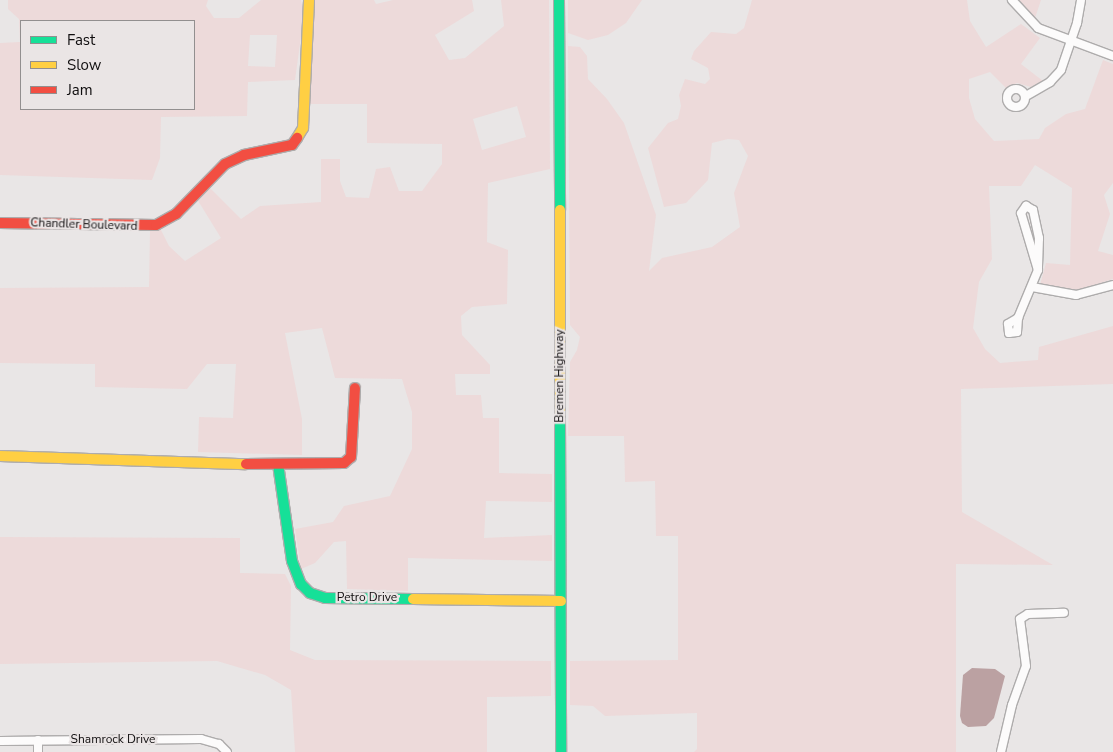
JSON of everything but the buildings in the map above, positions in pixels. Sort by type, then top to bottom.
[{"type":"street","name":"Chandler Boulevard","points":[[0,223],[136,228],[156,225],[176,214],[225,164],[244,155],[292,145],[302,128],[309,0]]},
{"type":"street","name":"Bremen Highway","points":[[559,0],[561,752]]},
{"type":"street","points":[[1012,0],[1028,21],[1071,43],[1113,56]]},
{"type":"street","points":[[1026,96],[1056,77],[1071,43],[1081,0]]},
{"type":"street","points":[[1018,318],[1038,270],[1039,238],[1033,210],[1026,206],[1020,213],[1038,270]]},
{"type":"street","points":[[1032,287],[1076,295],[1113,285]]},
{"type":"street","points":[[0,456],[278,464],[344,463],[350,460],[355,388]]},
{"type":"street","name":"Petro Drive","points":[[278,464],[292,561],[301,584],[310,593],[324,598],[560,600]]},
{"type":"street","points":[[1001,752],[1012,705],[1026,666],[1022,616],[1016,609]]},
{"type":"street","points":[[1022,616],[1064,613]]},
{"type":"street","name":"Shamrock Drive","points":[[0,741],[200,739],[225,750]]},
{"type":"street","points":[[38,740],[38,752]]},
{"type":"shaded area","points":[[8,0],[208,0],[206,6],[214,18],[239,18],[261,0],[301,0],[304,15],[295,80],[248,82],[247,116],[161,117],[160,158],[152,180],[0,175],[0,43],[20,42],[19,19],[8,9]],"holes":[[[250,35],[277,35],[275,67],[248,66]]]},
{"type":"shaded area","points":[[314,0],[374,0],[376,4],[393,0],[472,0],[474,11],[435,35],[449,60],[465,58],[504,26],[501,0],[549,0],[550,169],[488,183],[487,242],[508,250],[507,304],[472,307],[461,316],[462,335],[490,365],[490,374],[455,374],[456,395],[481,395],[483,418],[499,418],[499,473],[552,474],[552,502],[486,501],[484,538],[552,535],[552,561],[408,558],[408,591],[347,589],[346,541],[334,542],[315,563],[301,569],[295,529],[333,522],[344,506],[390,496],[412,449],[412,412],[402,379],[335,378],[322,328],[285,333],[302,419],[302,455],[198,452],[199,417],[233,418],[236,364],[207,364],[187,389],[95,387],[95,364],[0,363],[0,288],[149,287],[150,231],[160,228],[169,246],[185,261],[221,238],[197,199],[209,187],[241,219],[260,206],[321,202],[321,159],[340,159],[340,181],[346,197],[369,198],[376,169],[390,167],[399,191],[422,191],[442,164],[442,144],[367,143],[367,104],[308,104]],"holes":[[[517,106],[526,137],[482,150],[473,119]]]},
{"type":"shaded area","points":[[568,0],[642,0],[626,23],[608,35],[588,40],[568,33]]},
{"type":"shaded area","points":[[752,0],[967,0],[970,21],[986,47],[1021,24],[1040,38],[1021,64],[1043,81],[1031,87],[1017,83],[1006,88],[990,72],[969,79],[969,98],[975,119],[994,141],[1039,139],[1045,128],[1066,114],[1085,109],[1103,60],[1113,64],[1113,183],[1104,195],[1110,214],[1098,251],[1113,255],[1113,279],[1076,291],[1040,285],[1046,263],[1070,265],[1072,188],[1035,165],[1021,186],[989,186],[992,259],[979,282],[973,328],[985,349],[1000,363],[1038,360],[1039,347],[1113,326],[1113,384],[961,389],[962,512],[1053,565],[956,564],[956,752],[694,752],[697,749],[697,713],[605,716],[593,706],[570,705],[570,661],[678,660],[678,536],[656,536],[655,481],[625,482],[624,436],[568,436],[570,362],[577,350],[580,337],[570,325],[568,46],[580,47],[587,56],[588,79],[607,99],[624,123],[656,215],[649,271],[662,258],[712,247],[740,227],[734,193],[748,156],[739,140],[728,139],[712,143],[708,180],[686,203],[664,207],[648,148],[668,123],[678,119],[681,106],[679,95],[685,79],[705,84],[710,79],[708,68],[691,59],[694,51],[711,32],[736,34],[744,28]]},
{"type":"shaded area","points":[[1019,0],[1041,0],[1035,18],[1027,10]]},
{"type":"shaded area","points":[[0,537],[240,538],[240,573],[285,574],[291,586],[290,650],[315,660],[551,661],[551,696],[487,697],[487,752],[295,752],[291,690],[265,675],[217,661],[0,664]]},
{"type":"shaded area","points":[[972,668],[995,669],[1005,676],[994,718],[986,726],[968,727],[962,723],[960,716],[963,675]]},
{"type":"traffic: fast","points":[[559,0],[560,210]]},
{"type":"traffic: fast","points":[[560,418],[561,752]]},
{"type":"traffic: fast","points":[[278,464],[292,561],[301,584],[310,593],[325,598],[413,599]]},
{"type":"traffic: slow","points":[[297,138],[303,128],[309,0]]},
{"type":"traffic: slow","points":[[560,210],[560,418]]},
{"type":"traffic: slow","points":[[0,456],[246,464]]},
{"type":"traffic: slow","points":[[413,599],[561,601]]},
{"type":"traffic: jam","points":[[0,223],[156,225],[176,214],[225,164],[244,155],[292,145],[297,138]]},
{"type":"traffic: jam","points":[[246,464],[344,463],[351,457],[355,388]]}]
